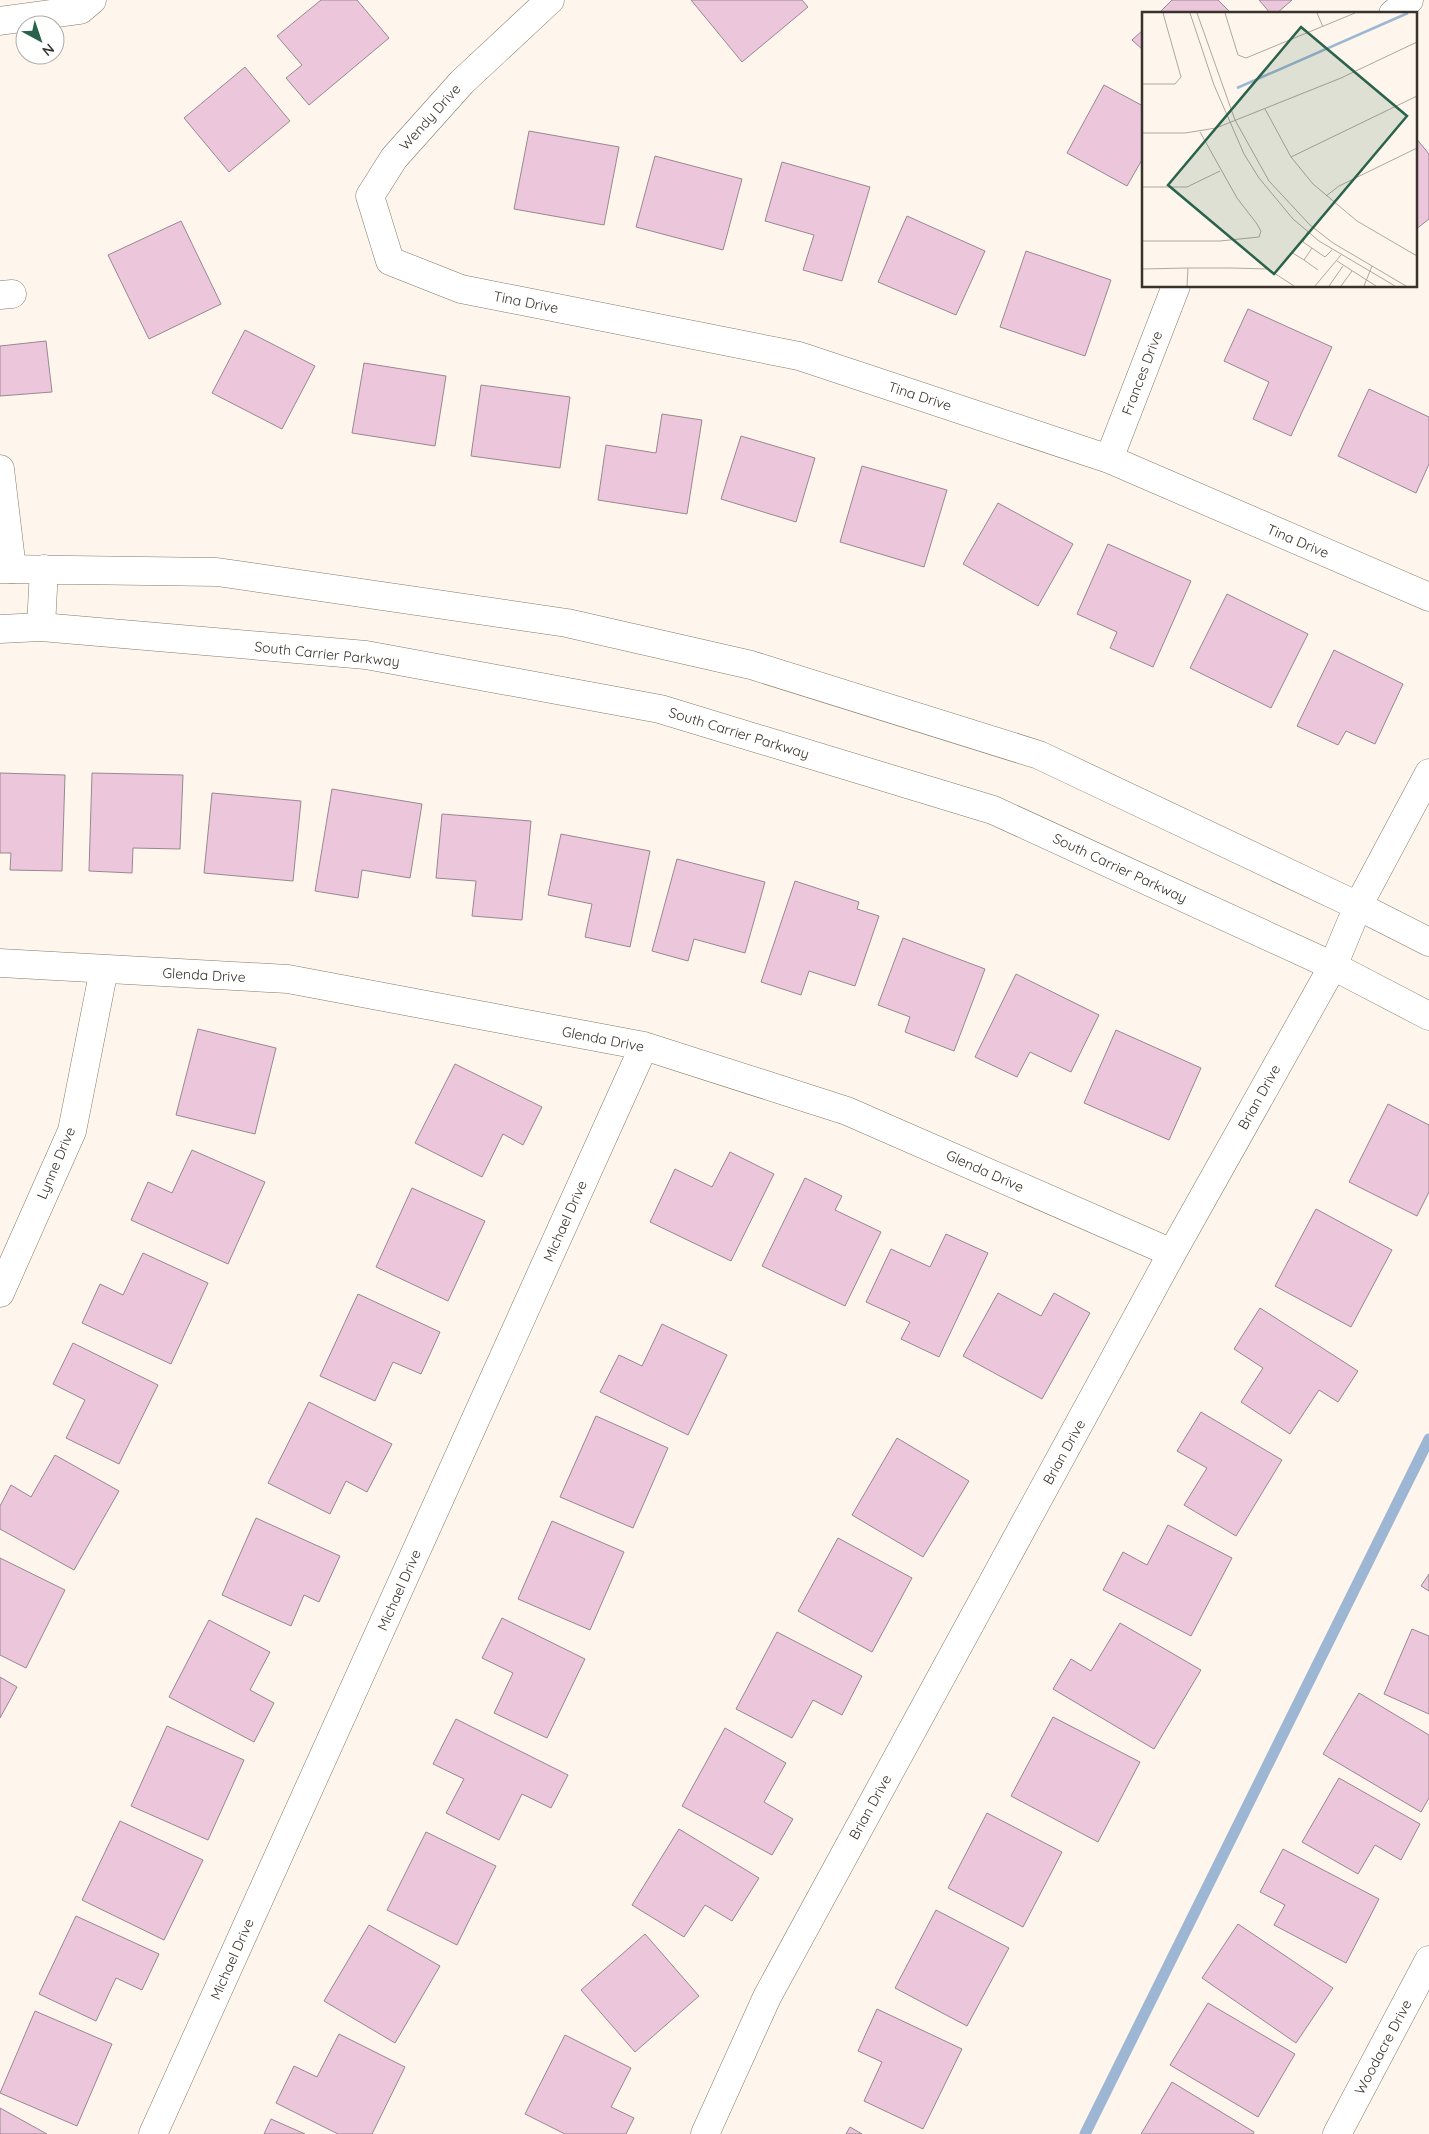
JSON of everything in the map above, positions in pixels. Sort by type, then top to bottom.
[{"type":"street","points":[[0,21],[80,10],[92,0]]},
{"type":"street","name":"Wendy Drive","points":[[390,260],[370,196],[394,158],[462,82],[550,0]]},
{"type":"street","points":[[1394,12],[1409,0]]},
{"type":"street","name":"Tina Drive","points":[[390,260],[462,288],[799,356],[1109,460],[1429,597]]},
{"type":"street","name":"Frances Drive","points":[[1109,460],[1175,288]]},
{"type":"street","points":[[0,469],[6,569],[217,572],[567,623],[752,665],[1039,755],[1358,906],[1429,942]]},
{"type":"street","points":[[41,627],[44,569]]},
{"type":"street","name":"South Carrier Parkway","points":[[0,629],[41,627],[366,655],[660,709],[993,810],[1333,966],[1429,1016]]},
{"type":"street","name":"Brian Drive","points":[[705,2134],[767,1997],[1172,1253],[1333,966],[1358,906],[1429,773]]},
{"type":"street","name":"Glenda Drive","points":[[0,963],[288,979],[644,1046],[847,1111],[1172,1253]]},
{"type":"street","name":"Lynne Drive","points":[[0,1293],[72,1130],[104,969]]},
{"type":"street","name":"Michael Drive","points":[[153,2134],[644,1046]]},
{"type":"street","name":"Woodacre Drive","points":[[1337,2134],[1429,1960]]},
{"type":"building","points":[[321,0],[357,0],[389,38],[309,105],[286,78],[302,65],[277,36]]},
{"type":"building","points":[[691,0],[802,0],[808,7],[742,62]]},
{"type":"building","points":[[1172,0],[1218,0],[1230,12],[1160,12]]},
{"type":"building","points":[[1259,0],[1292,0],[1278,12],[1269,12]]},
{"type":"building","points":[[1142,31],[1142,49],[1132,40]]},
{"type":"building","points":[[245,67],[290,121],[229,172],[184,118]]},
{"type":"building","points":[[1104,85],[1142,105],[1142,160],[1127,186],[1067,153]]},
{"type":"building","points":[[529,131],[619,147],[604,225],[514,209]]},
{"type":"building","points":[[1416,138],[1429,154],[1429,219],[1416,229]]},
{"type":"building","points":[[655,156],[742,179],[723,250],[636,227]]},
{"type":"building","points":[[782,162],[870,187],[842,281],[803,270],[814,235],[765,221]]},
{"type":"building","points":[[907,216],[985,251],[956,315],[878,282]]},
{"type":"building","points":[[181,221],[221,304],[149,339],[108,255]]},
{"type":"building","points":[[1026,251],[1111,280],[1085,356],[1000,327]]},
{"type":"building","points":[[1248,309],[1332,347],[1291,436],[1253,419],[1269,382],[1224,361]]},
{"type":"building","points":[[245,330],[315,366],[282,429],[212,393]]},
{"type":"building","points":[[46,341],[52,392],[0,396],[0,346]]},
{"type":"building","points":[[364,363],[446,376],[435,446],[352,433]]},
{"type":"building","points":[[481,385],[570,397],[560,468],[471,456]]},
{"type":"building","points":[[1369,389],[1429,417],[1429,464],[1416,493],[1338,456]]},
{"type":"building","points":[[662,414],[702,420],[687,514],[598,500],[606,445],[656,453]]},
{"type":"building","points":[[741,436],[815,458],[796,522],[721,499]]},
{"type":"building","points":[[862,466],[947,490],[924,567],[840,542]]},
{"type":"building","points":[[998,503],[1073,544],[1038,606],[963,564]]},
{"type":"building","points":[[1108,544],[1191,581],[1153,667],[1110,648],[1117,632],[1077,614]]},
{"type":"building","points":[[1227,594],[1308,634],[1271,708],[1190,668]]},
{"type":"building","points":[[1334,650],[1403,684],[1375,744],[1346,731],[1338,745],[1297,726]]},
{"type":"building","points":[[0,773],[65,775],[62,871],[10,870],[11,853],[0,853]]},
{"type":"building","points":[[92,773],[183,775],[180,849],[133,848],[132,873],[89,871]]},
{"type":"building","points":[[332,789],[422,804],[410,878],[362,870],[358,898],[315,891]]},
{"type":"building","points":[[212,793],[301,801],[293,881],[204,873]]},
{"type":"building","points":[[442,814],[531,821],[522,920],[472,916],[476,881],[436,878]]},
{"type":"building","points":[[561,834],[650,851],[630,947],[585,937],[592,904],[548,895]]},
{"type":"building","points":[[677,859],[765,882],[745,953],[694,939],[688,961],[652,951]]},
{"type":"building","points":[[795,881],[859,902],[857,909],[879,916],[855,986],[809,971],[801,995],[761,982]]},
{"type":"building","points":[[903,938],[985,969],[954,1051],[905,1032],[910,1017],[878,1005]]},
{"type":"building","points":[[1016,974],[1099,1015],[1071,1072],[1030,1052],[1017,1077],[975,1057]]},
{"type":"building","points":[[198,1029],[276,1048],[255,1134],[176,1115]]},
{"type":"building","points":[[1116,1030],[1201,1068],[1169,1140],[1084,1103]]},
{"type":"building","points":[[455,1064],[542,1107],[523,1145],[503,1134],[482,1177],[415,1143]]},
{"type":"building","points":[[1388,1104],[1429,1125],[1429,1192],[1417,1216],[1349,1182]]},
{"type":"building","points":[[192,1150],[265,1182],[228,1264],[131,1220],[148,1182],[172,1193]]},
{"type":"building","points":[[730,1152],[774,1174],[731,1261],[650,1222],[675,1169],[712,1187]]},
{"type":"building","points":[[805,1178],[842,1196],[835,1210],[881,1232],[845,1306],[762,1266]]},
{"type":"building","points":[[412,1188],[485,1221],[448,1301],[376,1267]]},
{"type":"building","points":[[1316,1209],[1392,1250],[1351,1327],[1275,1286]]},
{"type":"building","points":[[946,1234],[988,1253],[939,1357],[901,1339],[910,1322],[866,1302],[891,1249],[930,1267]]},
{"type":"building","points":[[143,1253],[208,1283],[171,1364],[82,1323],[100,1284],[123,1295]]},
{"type":"building","points":[[998,1293],[1041,1316],[1054,1293],[1090,1313],[1042,1399],[963,1356]]},
{"type":"building","points":[[358,1294],[440,1332],[421,1374],[393,1362],[375,1401],[320,1376]]},
{"type":"building","points":[[1260,1308],[1358,1371],[1338,1402],[1319,1390],[1290,1434],[1241,1402],[1263,1368],[1234,1349]]},
{"type":"building","points":[[662,1324],[727,1355],[688,1435],[600,1392],[619,1355],[642,1366]]},
{"type":"building","points":[[73,1343],[158,1385],[119,1464],[66,1438],[85,1400],[53,1384]]},
{"type":"building","points":[[309,1402],[392,1444],[367,1492],[346,1481],[330,1514],[268,1483]]},
{"type":"building","points":[[1201,1412],[1282,1460],[1236,1536],[1184,1505],[1207,1468],[1177,1451]]},
{"type":"building","points":[[596,1416],[668,1448],[633,1528],[560,1497]]},
{"type":"building","points":[[897,1438],[969,1481],[923,1557],[852,1515]]},
{"type":"building","points":[[55,1455],[119,1491],[74,1570],[0,1529],[0,1506],[11,1485],[31,1497]]},
{"type":"building","points":[[256,1518],[340,1556],[319,1602],[304,1595],[291,1626],[222,1595]]},
{"type":"building","points":[[552,1521],[624,1552],[590,1630],[518,1599]]},
{"type":"building","points":[[1168,1525],[1232,1558],[1191,1636],[1103,1590],[1123,1552],[1147,1565]]},
{"type":"building","points":[[838,1538],[912,1578],[872,1652],[798,1611]]},
{"type":"building","points":[[0,1558],[65,1590],[26,1668],[0,1655]]},
{"type":"building","points":[[1429,1574],[1429,1591],[1421,1586]]},
{"type":"building","points":[[502,1618],[585,1659],[547,1738],[494,1713],[513,1673],[482,1658]]},
{"type":"building","points":[[209,1620],[270,1652],[250,1690],[274,1703],[254,1742],[169,1697]]},
{"type":"building","points":[[1120,1623],[1201,1670],[1154,1749],[1053,1689],[1071,1659],[1091,1671]]},
{"type":"building","points":[[1412,1629],[1429,1636],[1429,1714],[1384,1694]]},
{"type":"building","points":[[777,1632],[862,1676],[842,1715],[813,1700],[792,1738],[736,1709]]},
{"type":"building","points":[[0,1677],[17,1687],[0,1718]]},
{"type":"building","points":[[1359,1693],[1429,1735],[1429,1798],[1421,1812],[1323,1754]]},
{"type":"building","points":[[1053,1717],[1140,1762],[1098,1842],[1011,1796]]},
{"type":"building","points":[[456,1719],[568,1775],[551,1808],[522,1794],[499,1840],[446,1813],[464,1779],[433,1764]]},
{"type":"building","points":[[167,1726],[244,1760],[208,1840],[131,1806]]},
{"type":"building","points":[[725,1728],[786,1763],[764,1802],[793,1819],[772,1855],[682,1806]]},
{"type":"building","points":[[1339,1778],[1420,1824],[1401,1860],[1375,1845],[1358,1874],[1302,1842]]},
{"type":"building","points":[[987,1813],[1062,1852],[1023,1927],[948,1888]]},
{"type":"building","points":[[120,1821],[203,1860],[164,1940],[82,1900]]},
{"type":"building","points":[[679,1829],[759,1878],[732,1921],[705,1905],[684,1937],[632,1905]]},
{"type":"building","points":[[426,1832],[496,1866],[457,1945],[387,1910]]},
{"type":"building","points":[[1283,1849],[1379,1899],[1346,1963],[1274,1925],[1285,1905],[1260,1892]]},
{"type":"building","points":[[936,1910],[1009,1948],[967,2026],[895,1988]]},
{"type":"building","points":[[76,1916],[159,1954],[142,1990],[116,1978],[96,2021],[39,1994]]},
{"type":"building","points":[[1238,1924],[1333,1988],[1296,2043],[1202,1978]]},
{"type":"building","points":[[369,1925],[440,1966],[395,2043],[324,2001]]},
{"type":"building","points":[[645,1934],[699,1996],[635,2052],[581,1990]]},
{"type":"building","points":[[1208,2003],[1295,2054],[1258,2117],[1170,2065]]},
{"type":"building","points":[[877,2009],[962,2049],[923,2129],[864,2101],[882,2062],[858,2051]]},
{"type":"building","points":[[35,2011],[112,2044],[77,2126],[0,2093]]},
{"type":"building","points":[[339,2034],[405,2067],[372,2134],[338,2134],[276,2103],[294,2066],[317,2077]]},
{"type":"building","points":[[565,2035],[631,2068],[611,2107],[634,2118],[626,2134],[565,2134],[525,2114]]},
{"type":"building","points":[[1172,2082],[1254,2132],[1253,2134],[1141,2134]]},
{"type":"building","points":[[0,2108],[47,2134],[0,2134]]},
{"type":"building","points":[[271,2119],[305,2134],[264,2134]]},
{"type":"building","points":[[850,2127],[862,2134],[846,2134]]},
{"type":"waterway","points":[[1085,2134],[1429,1439]]}]
